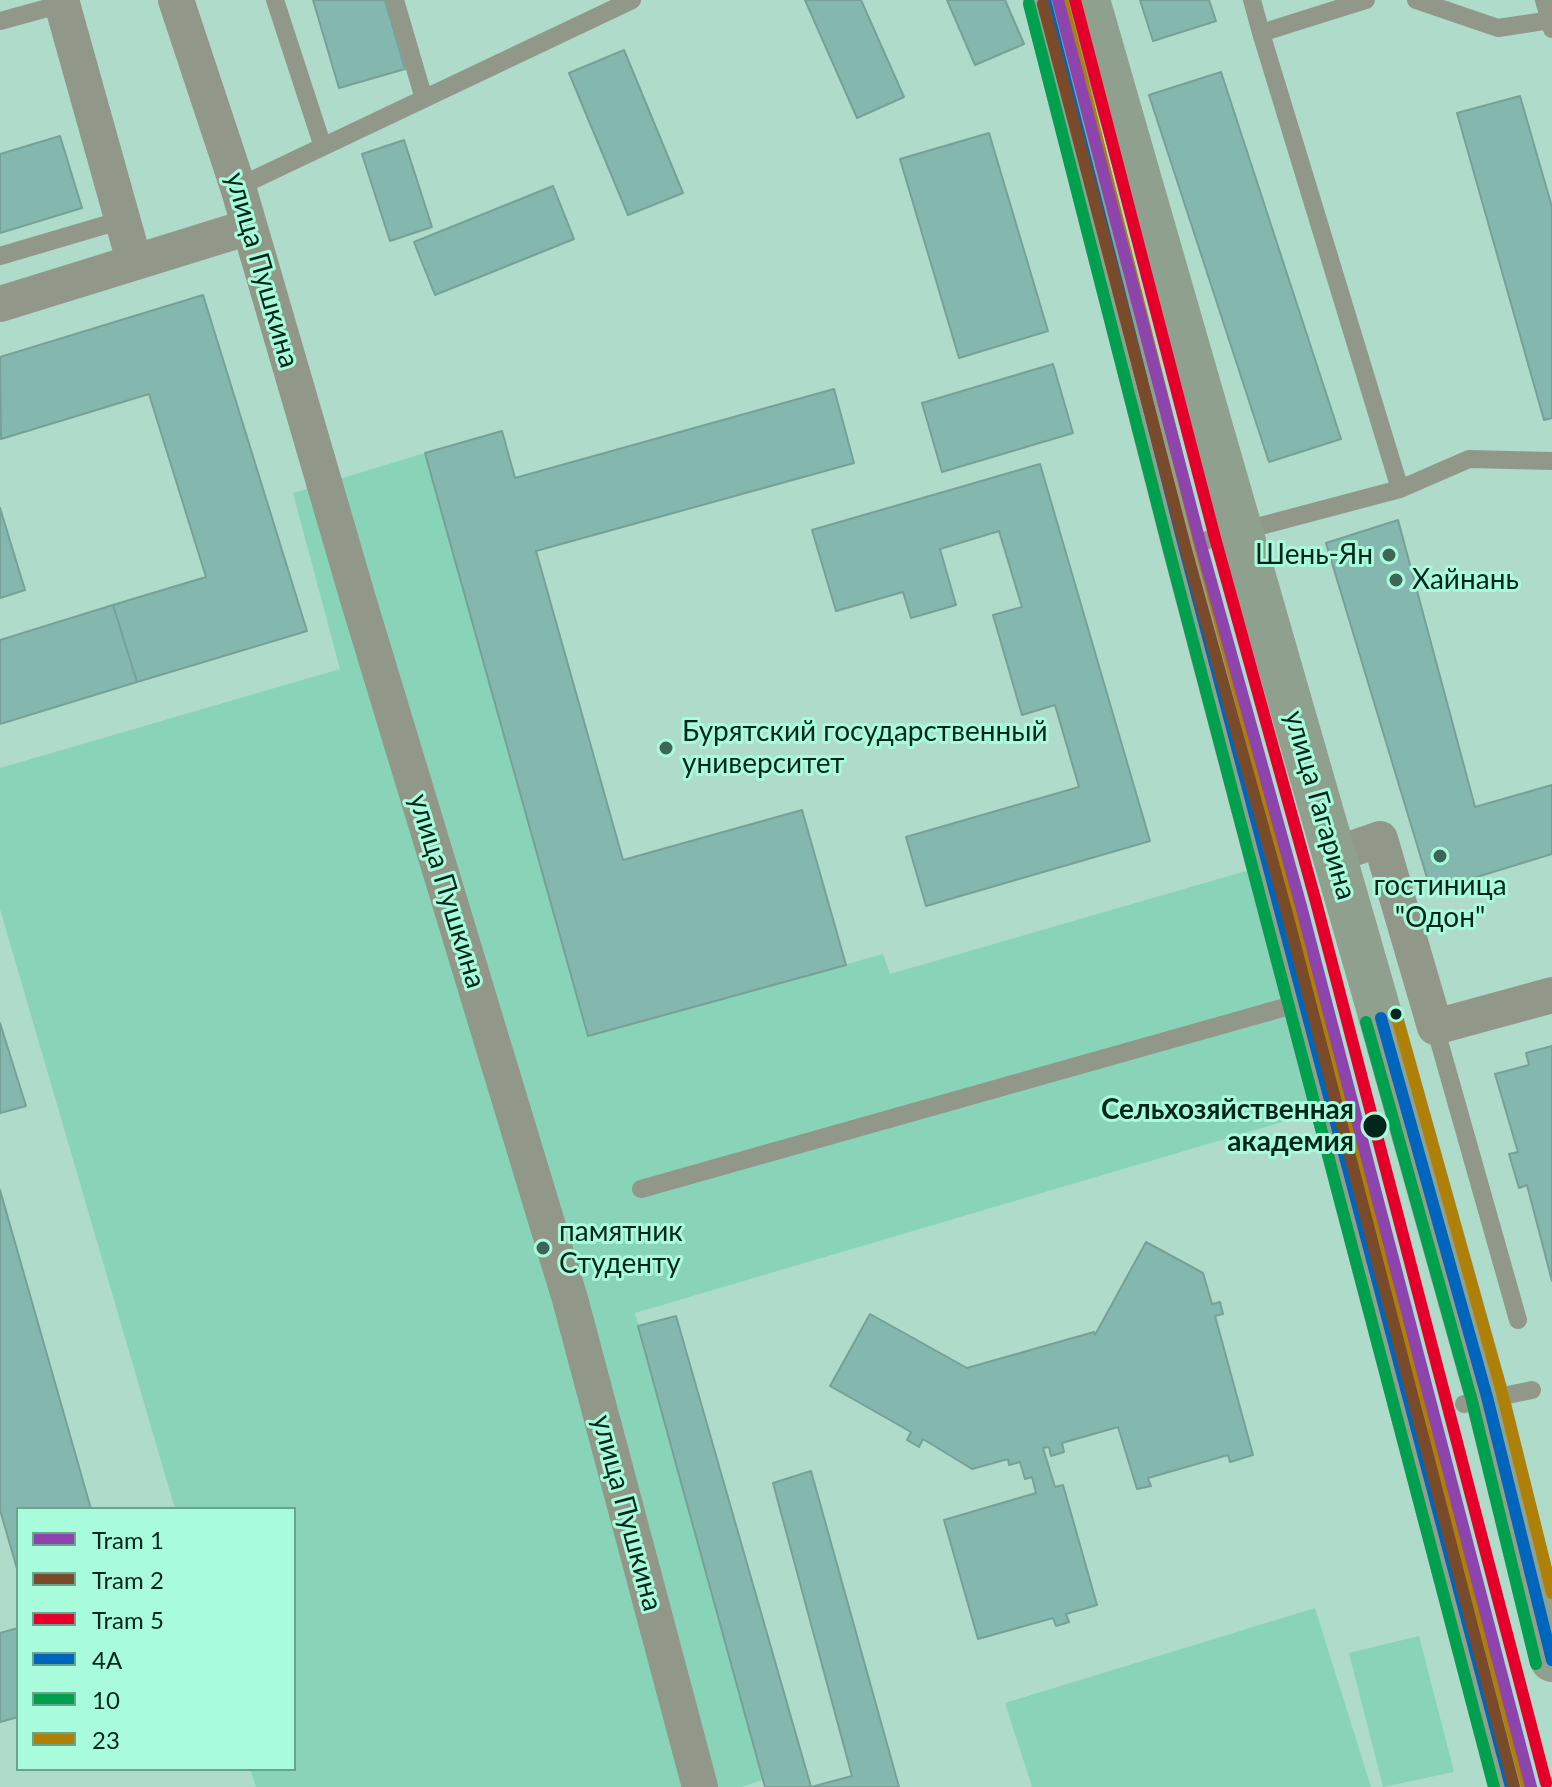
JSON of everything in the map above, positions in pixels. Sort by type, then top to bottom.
[{"type":"street","name":"улица Пушкина","points":[[176,0],[238,187],[358,599],[570,1299],[700,1787]]},
{"type":"street","points":[[1045,0],[1184,546],[1315,998],[1511,1787]]},
{"type":"street","name":"улица Гагарина","points":[[1088,0],[1334,855],[1475,1400],[1552,1660]]},
{"type":"street","points":[[62,2],[134,261]]},
{"type":"street","points":[[0,304],[249,227]]},
{"type":"street","points":[[1334,855],[1380,839],[1435,1027],[1552,995]]},
{"type":"lane","points":[[275,0],[323,147]]},
{"type":"lane","points":[[395,0],[424,99]]},
{"type":"lane","points":[[238,187],[632,0]]},
{"type":"lane","points":[[1252,0],[1400,489]]},
{"type":"lane","points":[[1261,33],[1366,0]]},
{"type":"lane","points":[[1416,0],[1498,28],[1551,23],[1544,0]]},
{"type":"lane","points":[[0,21],[62,2]]},
{"type":"lane","points":[[0,256],[122,220]]},
{"type":"lane","points":[[1184,546],[1400,489],[1469,459],[1552,461]]},
{"type":"lane","points":[[641,1189],[1315,998]]},
{"type":"lane","points":[[1435,1027],[1518,1320]]},
{"type":"lane","points":[[1475,1400],[1532,1390]]},
{"type":"green space","points":[[425,453],[588,1036],[883,954],[890,974],[1253,869],[1323,1110],[635,1313],[763,1780],[741,1787],[256,1787],[251,1771],[296,1771],[296,1507],[174,1507],[0,909],[0,768],[340,669],[293,493]]},
{"type":"green space","points":[[1315,1608],[1371,1787],[1032,1787],[1005,1703]]},
{"type":"green space","points":[[1419,1636],[1454,1772],[1383,1787],[1349,1653]]},
{"type":"building","points":[[313,0],[385,0],[405,69],[339,88]]},
{"type":"building","points":[[805,0],[861,0],[904,97],[857,118]]},
{"type":"building","points":[[947,0],[1005,0],[1024,44],[975,65]]},
{"type":"building","points":[[1140,0],[1209,0],[1216,21],[1153,41]]},
{"type":"building","points":[[624,50],[683,193],[628,215],[569,73]]},
{"type":"building","points":[[1221,72],[1341,439],[1269,462],[1149,95]]},
{"type":"building","points":[[1520,96],[1552,207],[1552,418],[1544,420],[1457,113]]},
{"type":"building","points":[[989,133],[1048,331],[959,358],[900,159]]},
{"type":"building","points":[[60,136],[82,208],[0,233],[0,154]]},
{"type":"building","points":[[404,140],[432,227],[390,241],[362,154]]},
{"type":"building","points":[[553,186],[574,239],[435,295],[414,242]]},
{"type":"building","points":[[203,295],[307,631],[137,682],[113,605],[206,577],[149,394],[1,439],[0,357]]},
{"type":"building","points":[[1053,364],[1073,433],[942,472],[922,403]]},
{"type":"building","points":[[834,389],[854,463],[536,551],[623,860],[802,810],[846,965],[588,1036],[425,453],[502,431],[515,478]]},
{"type":"building","points":[[1040,464],[1150,841],[926,906],[906,837],[1079,787],[1055,705],[1022,715],[993,615],[1022,607],[999,531],[940,549],[956,605],[911,618],[903,592],[836,611],[812,530]]},
{"type":"building","points":[[0,508],[25,590],[0,598]]},
{"type":"building","points":[[1398,520],[1475,807],[1552,785],[1552,854],[1431,891],[1326,543]]},
{"type":"building","points":[[113,605],[137,682],[0,724],[0,640]]},
{"type":"building","points":[[0,1023],[26,1106],[0,1113]]},
{"type":"building","points":[[1552,1046],[1552,1281],[1527,1185],[1519,1188],[1509,1154],[1518,1152],[1495,1074],[1529,1065],[1526,1053]]},
{"type":"building","points":[[0,1190],[90,1507],[16,1507],[16,1565],[0,1510]]},
{"type":"building","points":[[1146,1242],[1203,1273],[1212,1304],[1220,1302],[1223,1314],[1215,1316],[1253,1455],[1230,1462],[1228,1455],[1148,1478],[1151,1486],[1137,1489],[1118,1427],[1062,1443],[1064,1452],[1051,1456],[1049,1447],[1043,1448],[1055,1487],[1063,1485],[1097,1605],[1066,1614],[1069,1622],[1056,1626],[1053,1618],[978,1639],[944,1520],[1036,1493],[1032,1477],[1025,1479],[1020,1462],[1009,1465],[1008,1459],[972,1469],[923,1439],[919,1447],[907,1440],[911,1432],[830,1386],[870,1314],[967,1368],[1094,1332],[1095,1335]]},
{"type":"building","points":[[676,1316],[811,1787],[765,1787],[638,1326]]},
{"type":"building","points":[[811,1471],[899,1787],[811,1787],[852,1776],[773,1483]]},
{"type":"building","points":[[16,1629],[16,1718],[0,1722],[0,1633]]},
{"type":"tram line","name":"1","points":[[1058,0],[1200,542],[1301,906],[1531,1787]]},
{"type":"tram line","name":"5","points":[[1075,0],[1215,538],[1316,902],[1546,1783]]},
{"type":"tram line","name":"2","points":[[1043,4],[1185,546],[1286,910],[1514,1787]]},
{"type":"transit line","name":"4А","points":[[1045,0],[1184,546],[1511,1787]]},
{"type":"transit line","name":"23","points":[[1062,0],[1199,542],[1526,1783]]},
{"type":"transit line","name":"10","points":[[1029,4],[1494,1787]]},
{"type":"transit line","name":"23","points":[[1396,1014],[1502,1393],[1552,1593]]},
{"type":"transit line","name":"4А","points":[[1381,1018],[1487,1397],[1552,1660]]},
{"type":"transit line","name":"10","points":[[1366,1022],[1472,1401],[1536,1664]]},
{"type":"place","name":"Шень-Ян","points":[[1389,555]]},
{"type":"place","name":"Хайнань","points":[[1396,580]]},
{"type":"place","name":"Бурятский государственный университет","points":[[666,748]]},
{"type":"place","name":"гостиница \"Одон\"","points":[[1440,856]]},
{"type":"place","name":"Сельхозяйственная академия","points":[[1375,1126]]},
{"type":"place","name":"памятник Студенту","points":[[543,1248]]}]
